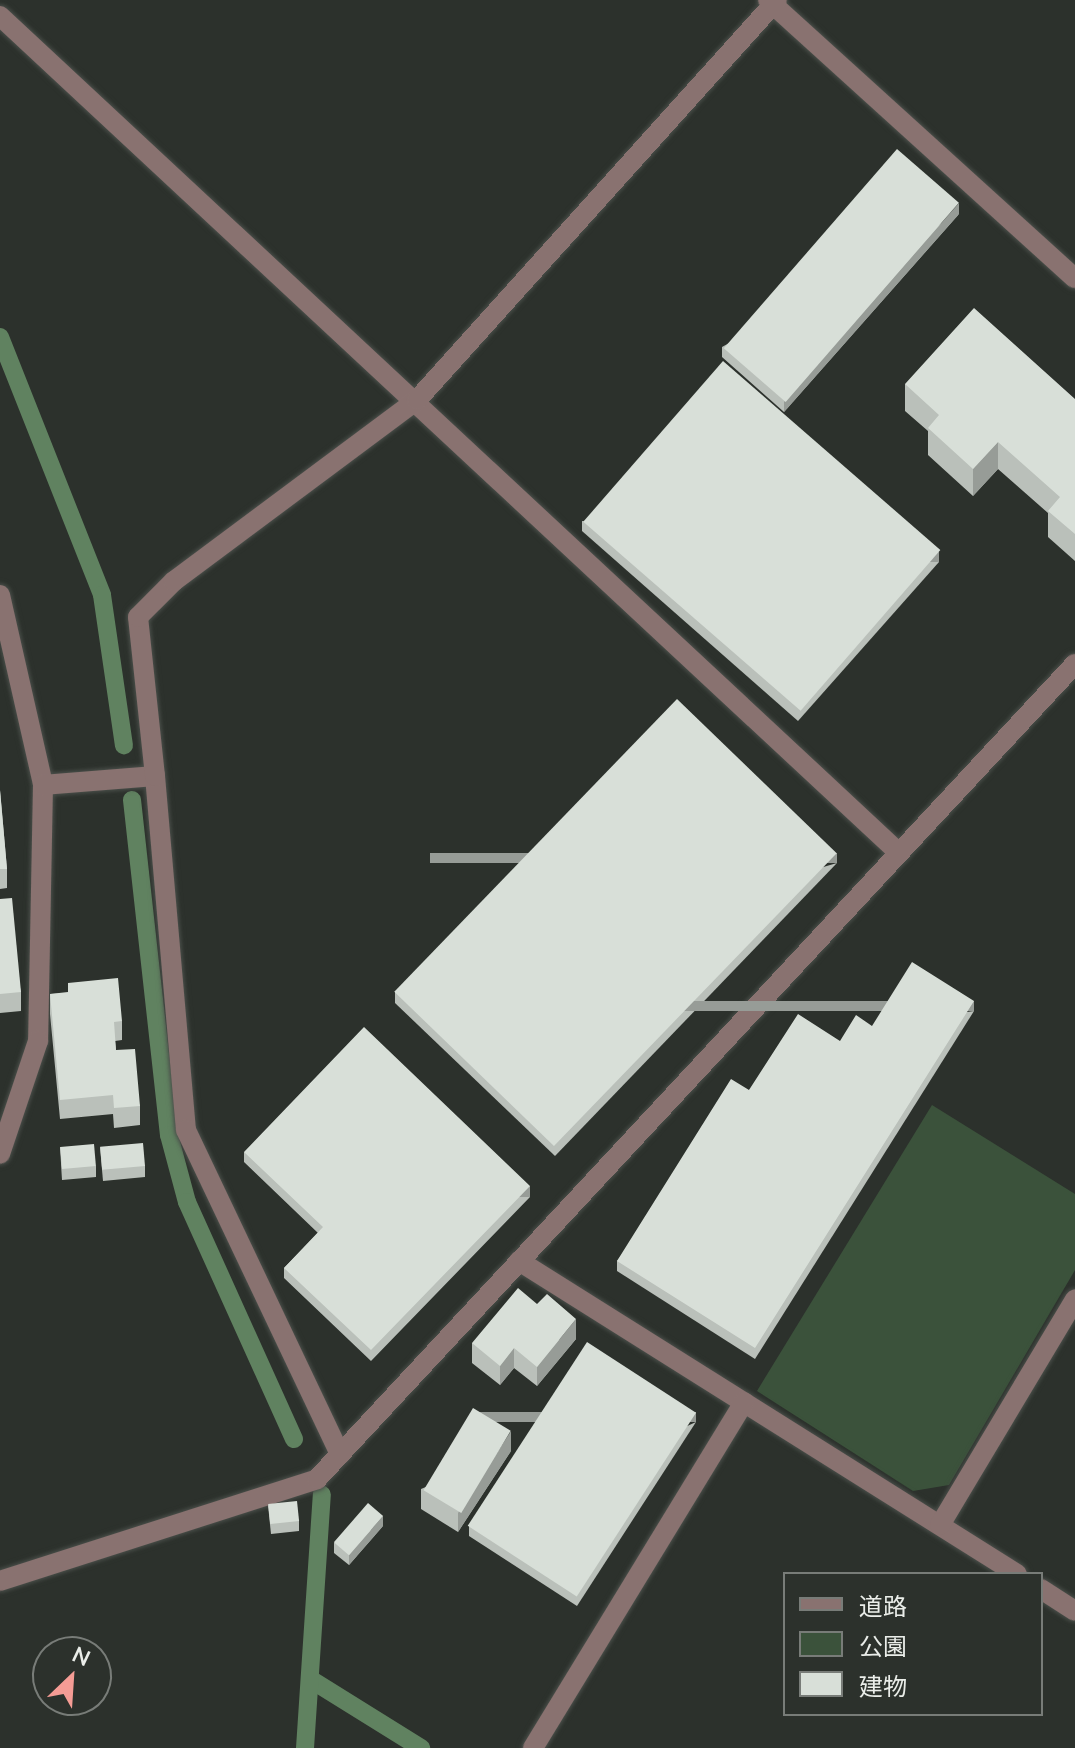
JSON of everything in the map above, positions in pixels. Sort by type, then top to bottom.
[{"type":"street","points":[[340,1454],[212,1193],[186,1130],[138,617],[174,581],[417,400],[773,1],[1075,278]]},
{"type":"street","points":[[0,16],[417,400],[899,853]]},
{"type":"street","points":[[0,595],[43,785],[38,1041],[0,1154]]},
{"type":"street","points":[[0,1581],[317,1479],[1075,664]]},
{"type":"street","points":[[43,785],[155,776]]},
{"type":"street","points":[[519,1261],[1014,1572]]},
{"type":"street","points":[[940,1525],[1075,1299]]},
{"type":"street","points":[[533,1748],[744,1402]]},
{"type":"street","points":[[1043,1590],[1075,1611]]},
{"type":"green space","points":[[932,1105],[1075,1194],[1075,1270],[949,1485],[913,1491],[757,1391]]},
{"type":"building","points":[[897,149],[959,203],[786,402],[724,348]]},
{"type":"building","points":[[974,308],[1075,399],[1075,534],[1048,511],[1060,497],[998,442],[973,469],[928,428],[939,415],[905,384]]},
{"type":"building","points":[[723,361],[940,550],[801,711],[583,522]]},
{"type":"building","points":[[677,699],[837,853],[554,1146],[394,992]]},
{"type":"building","points":[[0,790],[7,869],[0,869]]},
{"type":"building","points":[[12,898],[21,992],[0,994],[0,899]]},
{"type":"building","points":[[912,962],[974,1001],[755,1348],[617,1261],[731,1079],[749,1090],[798,1014],[840,1041],[856,1015],[872,1026]]},
{"type":"building","points":[[118,978],[122,1021],[114,1022],[116,1050],[135,1049],[140,1106],[114,1108],[113,1095],[60,1100],[50,994],[68,992],[68,983]]},
{"type":"building","points":[[364,1027],[530,1186],[371,1350],[284,1268],[323,1227],[244,1152]]},
{"type":"building","points":[[143,1143],[145,1166],[102,1170],[100,1147]]},
{"type":"building","points":[[94,1144],[96,1166],[62,1169],[60,1147]]},
{"type":"building","points":[[518,1288],[537,1304],[547,1294],[576,1319],[537,1367],[514,1348],[500,1366],[472,1343]]},
{"type":"building","points":[[587,1342],[696,1413],[577,1596],[468,1526]]},
{"type":"building","points":[[473,1408],[511,1431],[461,1513],[424,1490]]},
{"type":"building","points":[[297,1501],[299,1521],[270,1524],[268,1504]]},
{"type":"building","points":[[368,1503],[383,1516],[349,1555],[334,1542]]},
{"type":"waterway","points":[[0,337],[102,595],[124,745]]},
{"type":"waterway","points":[[132,800],[169,1135],[187,1202],[294,1439]]},
{"type":"waterway","points":[[305,1748],[322,1495]]},
{"type":"waterway","points":[[310,1679],[421,1748]]}]
